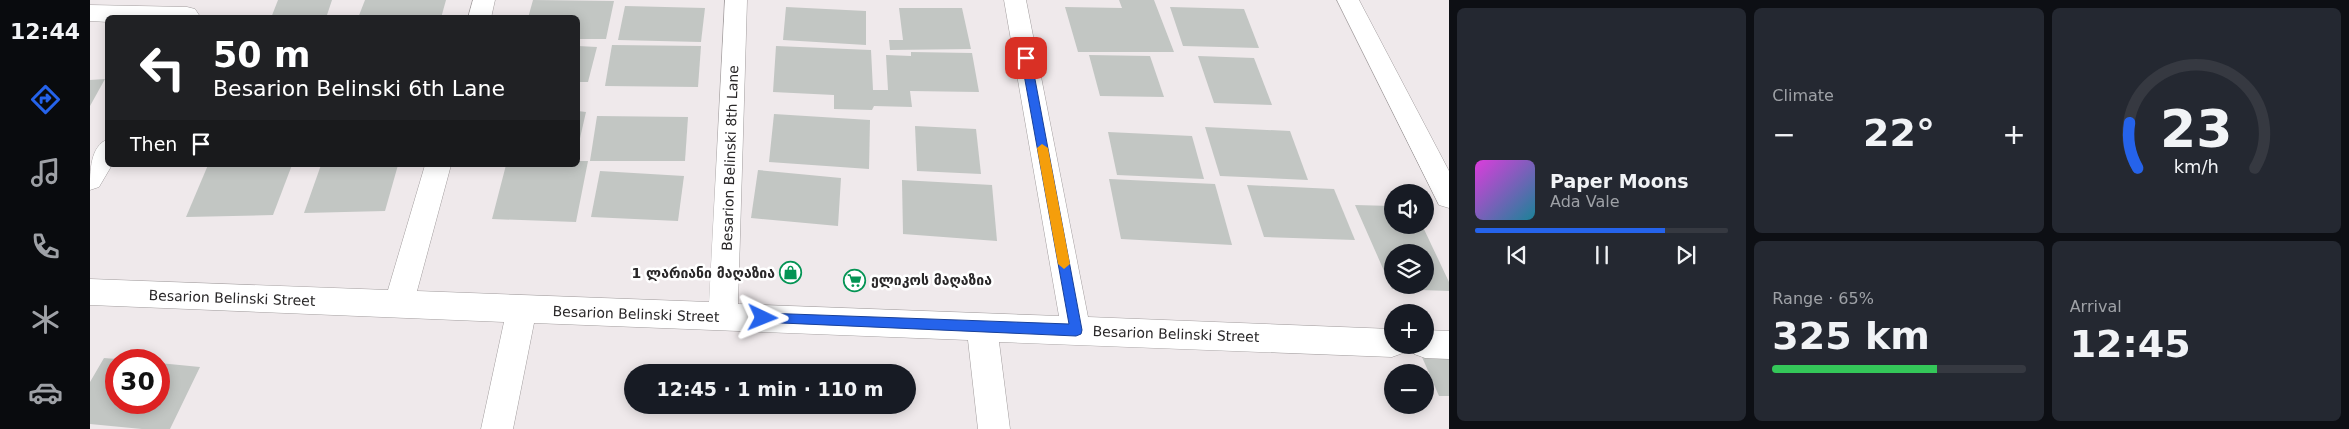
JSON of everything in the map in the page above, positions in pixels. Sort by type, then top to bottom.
[{"type":"street","points":[[480,15],[484,0]]},
{"type":"street","name":"Besarion Belinski 8th Lane","points":[[723,317],[736,0]]},
{"type":"street","points":[[1015,0],[1076,330]]},
{"type":"street","points":[[1348,0],[1449,197]]},
{"type":"street","points":[[90,13],[190,11]]},
{"type":"street","points":[[90,179],[105,154]]},
{"type":"street","points":[[399,304],[437,167]]},
{"type":"street","name":"Besarion Belinski Street","points":[[90,292],[1384,342]]},
{"type":"street","points":[[496,429],[522,309]]},
{"type":"street","points":[[982,327],[994,429]]},
{"type":"street","points":[[1434,344],[1449,345]]},
{"type":"building","points":[[278,0],[332,0],[327,15],[272,15]]},
{"type":"building","points":[[365,0],[446,0],[442,15],[359,15]]},
{"type":"building","points":[[533,0],[614,1],[606,39],[580,39],[580,15],[529,15]]},
{"type":"building","points":[[1119,0],[1154,0],[1174,52],[1078,52],[1065,7],[1122,8]]},
{"type":"building","points":[[625,6],[705,8],[701,42],[618,40]]},
{"type":"building","points":[[786,7],[866,11],[866,45],[783,40]]},
{"type":"building","points":[[1170,7],[1244,9],[1259,48],[1183,46]]},
{"type":"building","points":[[899,8],[962,8],[971,49],[890,50],[889,40],[903,40]]},
{"type":"building","points":[[612,45],[701,46],[698,87],[605,86]]},
{"type":"building","points":[[580,46],[597,47],[588,82],[580,82]]},
{"type":"building","points":[[776,46],[871,50],[873,90],[888,90],[886,55],[911,56],[911,52],[972,53],[979,92],[910,91],[912,107],[874,106],[872,110],[834,109],[834,95],[773,92]]},
{"type":"building","points":[[1089,55],[1150,56],[1164,97],[1100,96]]},
{"type":"building","points":[[1198,56],[1254,58],[1272,105],[1214,103]]},
{"type":"building","points":[[105,79],[90,106],[90,80]]},
{"type":"building","points":[[580,111],[586,112],[580,138]]},
{"type":"building","points":[[774,114],[870,120],[869,169],[769,162]]},
{"type":"building","points":[[597,116],[688,117],[685,161],[590,161]]},
{"type":"building","points":[[915,126],[976,129],[981,174],[917,171]]},
{"type":"building","points":[[1205,127],[1290,131],[1308,180],[1220,176]]},
{"type":"building","points":[[1108,132],[1192,136],[1204,179],[1117,175]]},
{"type":"building","points":[[580,161],[588,161],[576,222],[492,219],[505,167],[580,167]]},
{"type":"building","points":[[207,167],[291,167],[273,215],[186,217]]},
{"type":"building","points":[[320,167],[397,167],[385,211],[304,213]]},
{"type":"building","points":[[758,170],[841,178],[838,226],[751,218]]},
{"type":"building","points":[[600,171],[684,176],[678,221],[591,217]]},
{"type":"building","points":[[1109,179],[1215,184],[1232,245],[1121,239]]},
{"type":"building","points":[[902,180],[992,185],[997,241],[903,234]]},
{"type":"building","points":[[1247,185],[1334,189],[1355,240],[1264,237]]},
{"type":"building","points":[[1355,205],[1384,206],[1384,234],[1426,234],[1431,244],[1384,244],[1384,271]]},
{"type":"building","points":[[1434,250],[1449,282],[1449,291],[1434,290]]},
{"type":"building","points":[[1422,357],[1449,357],[1449,396],[1439,396],[1434,385],[1434,364],[1425,364]]},
{"type":"building","points":[[105,358],[105,414],[170,414],[170,364],[200,367],[170,429],[142,429],[90,424],[90,382]]},
{"type":"slow traffic","points":[[1042,148],[1064,264]]},
{"type":"place","name":"1 ლარიანი მაღაზია","points":[[791,273]]},
{"type":"place","name":"ელიკოს მაღაზია","points":[[855,280]]},
{"type":"route","points":[[763,318],[1076,330],[1026,58]]}]
